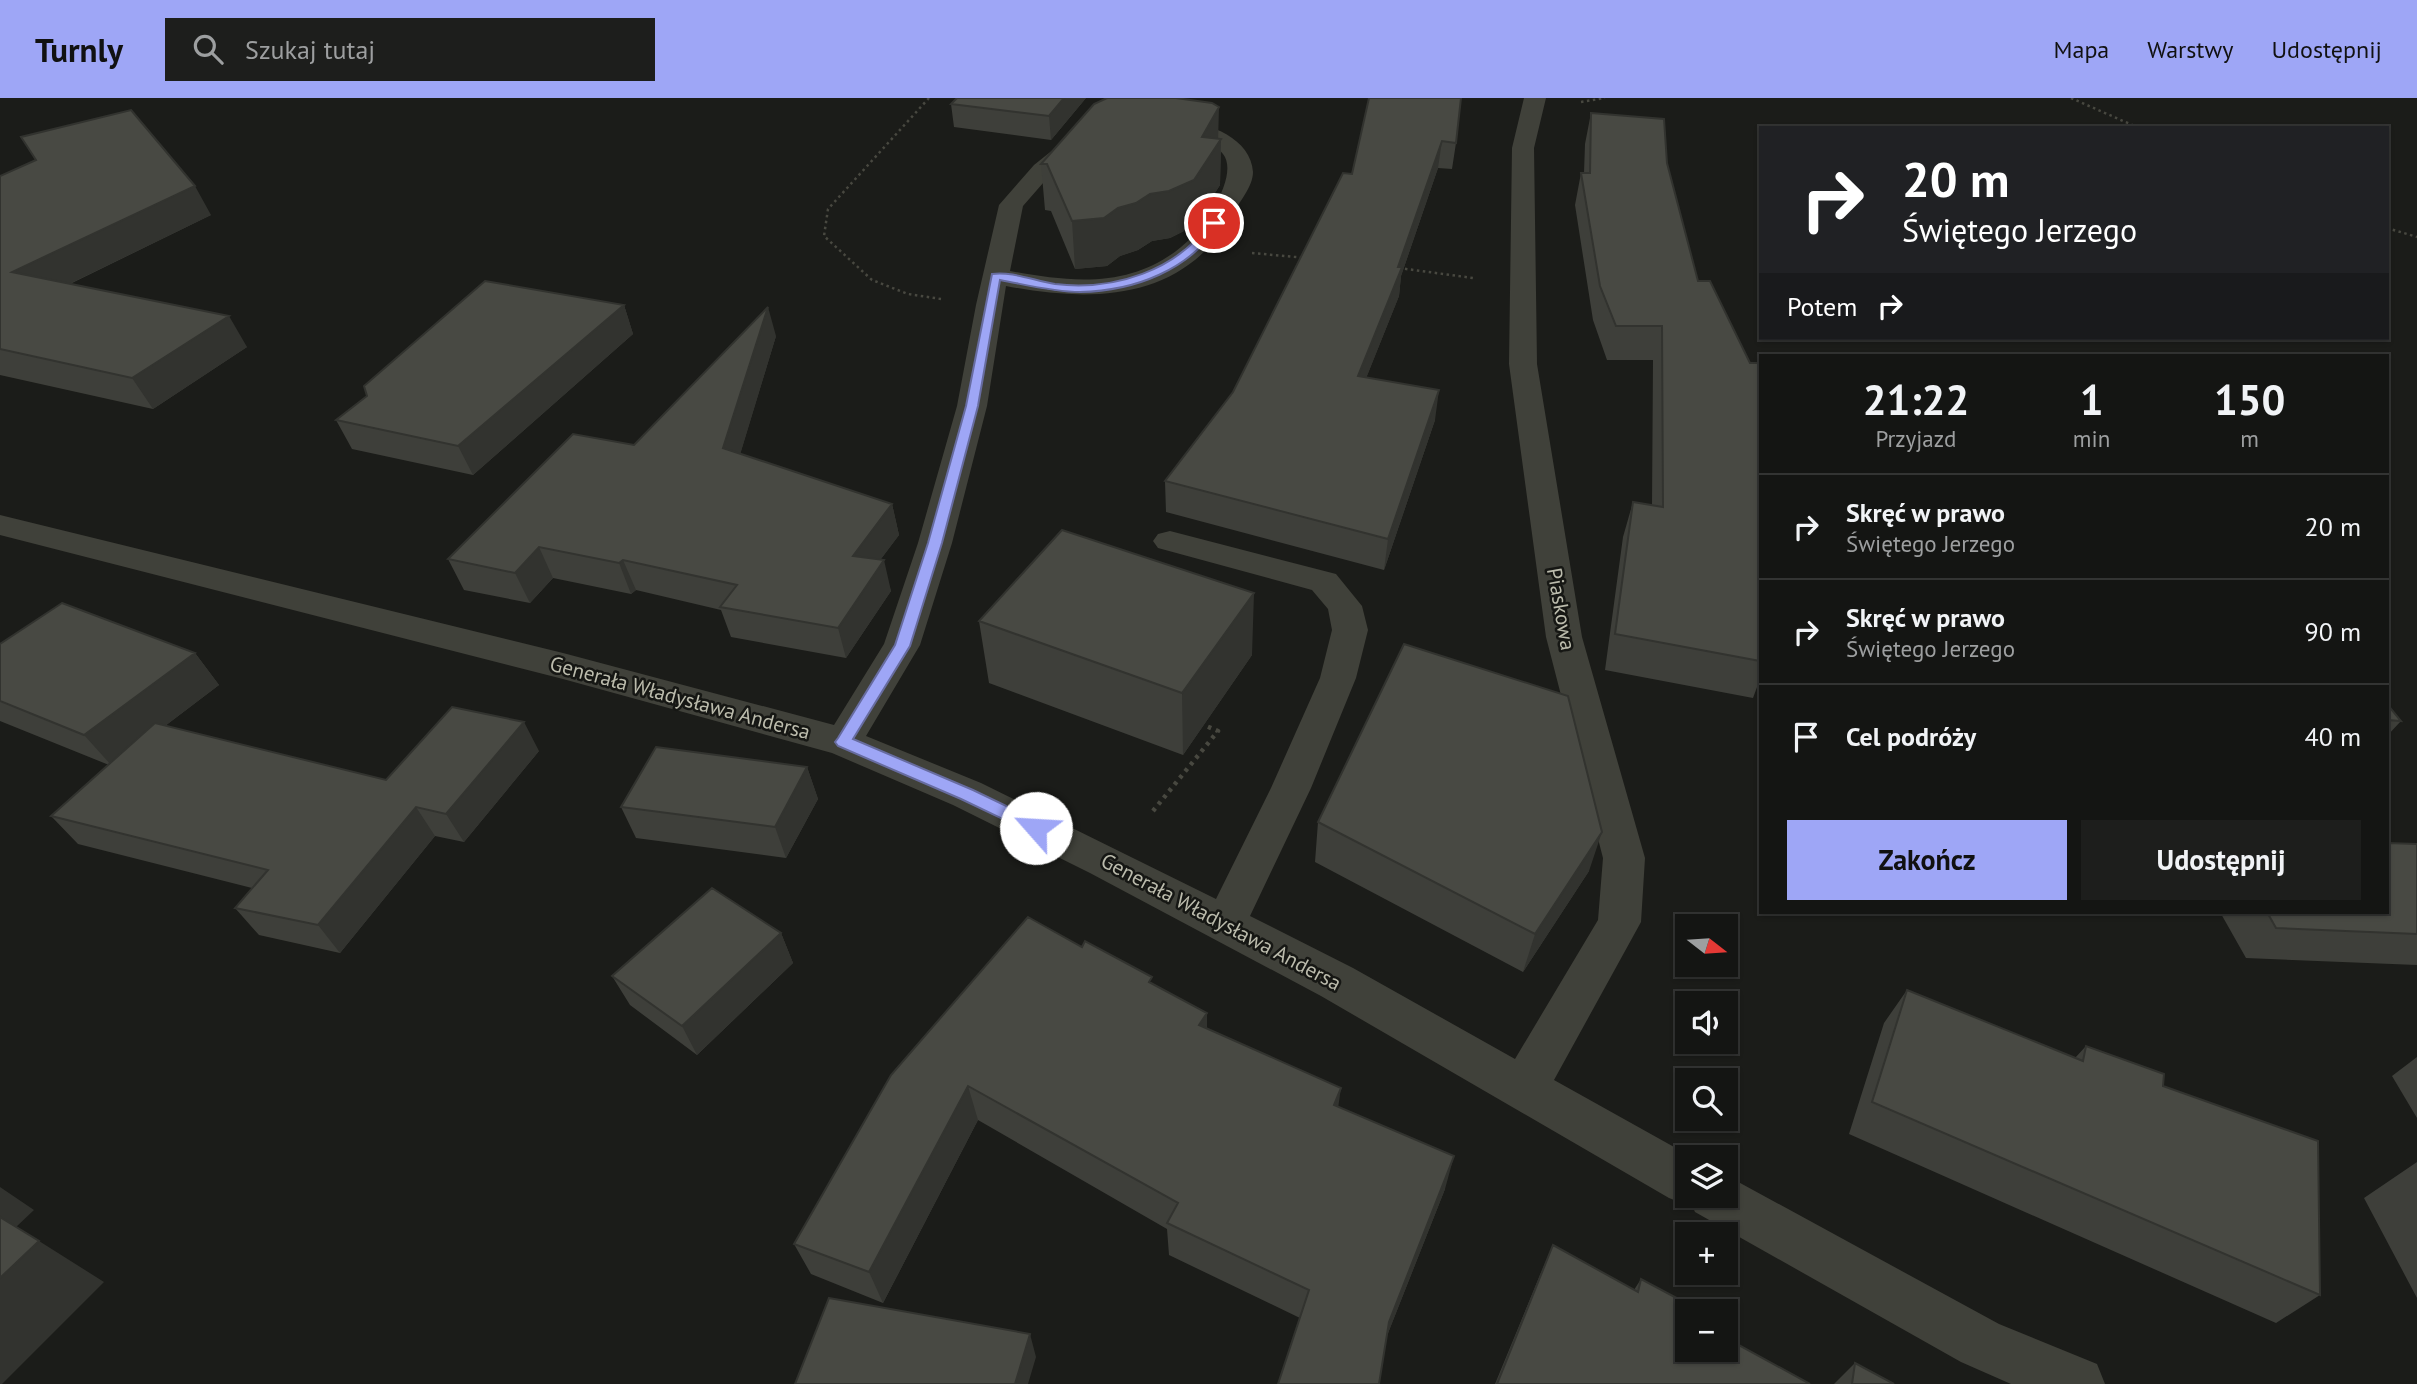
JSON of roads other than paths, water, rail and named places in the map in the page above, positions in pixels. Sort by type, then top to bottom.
[{"type":"street","name":"Piaskowa","points":[[1523,1090],[1619,922],[1624,858],[1564,636],[1522,364],[1523,148],[1535,98]]},
{"type":"street","points":[[996,276],[1056,287],[1111,286],[1136,281],[1174,264],[1204,240],[1241,174],[1238,159],[1229,146],[1209,135],[1177,128],[1143,127]]},
{"type":"street","points":[[843,742],[902,646],[935,543],[972,406],[989,305],[1011,205],[1042,170],[1062,154],[1111,130]]},
{"type":"street","name":"Generała Władysława Andersa","points":[[0,525],[563,666],[843,742],[967,794],[1225,924],[1336,982],[1675,1174]]},
{"type":"street","points":[[1170,541],[1324,582],[1345,606],[1349,630],[1338,678],[1291,788],[1225,924]]},
{"type":"street","points":[[1736,1208],[1980,1343],[2077,1384]]}]
